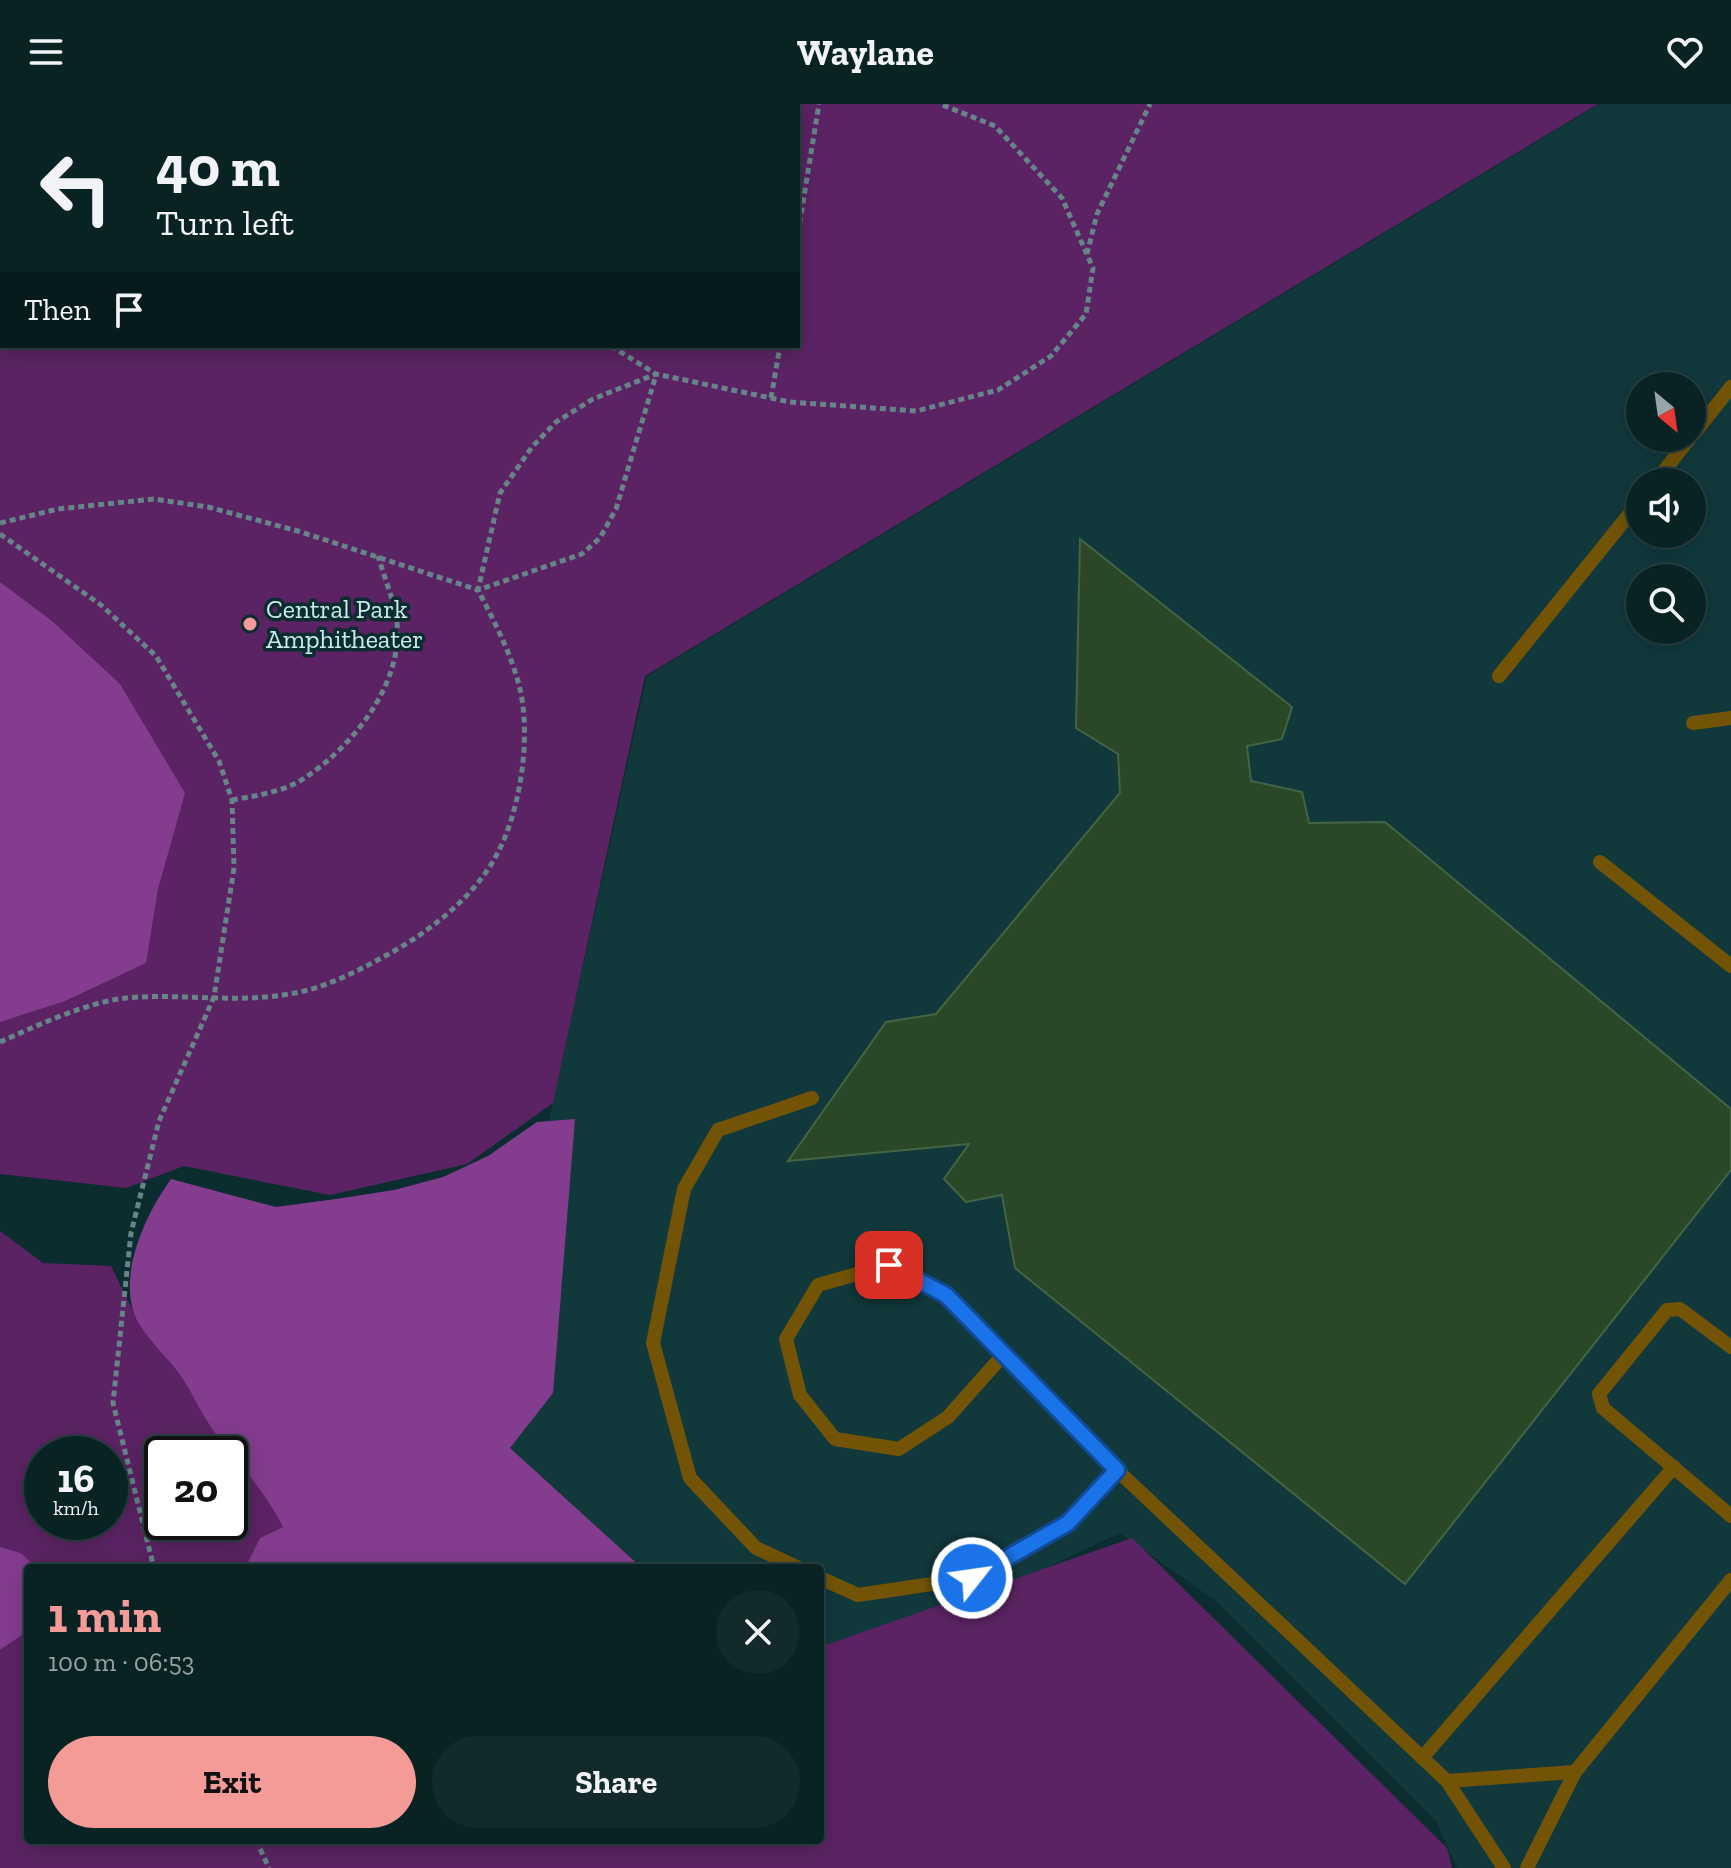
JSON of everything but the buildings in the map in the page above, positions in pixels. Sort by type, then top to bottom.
[{"type":"lane","points":[[1706,418],[1731,387]]},
{"type":"lane","points":[[1666,468],[1679,452]]},
{"type":"lane","points":[[1499,676],[1626,518]]},
{"type":"lane","points":[[1693,723],[1731,718]]},
{"type":"lane","points":[[1600,862],[1731,966]]},
{"type":"lane","points":[[790,1564],[756,1548],[690,1478],[653,1343],[684,1189],[718,1130],[812,1098]]},
{"type":"lane","points":[[1004,1354],[948,1417],[899,1449],[835,1439],[800,1395],[786,1339],[818,1285],[889,1265],[946,1295],[1004,1354],[1117,1470],[1447,1781],[1504,1868]]},
{"type":"lane","points":[[1731,1347],[1680,1309],[1667,1310],[1599,1394],[1603,1408],[1731,1516]]},
{"type":"lane","points":[[1422,1758],[1674,1467]]},
{"type":"lane","points":[[824,1580],[858,1595],[972,1578],[1068,1523],[1117,1470]]},
{"type":"lane","points":[[1527,1868],[1575,1772],[1731,1580]]},
{"type":"lane","points":[[1447,1781],[1575,1772]]},
{"type":"path","points":[[800,221],[819,104]]},
{"type":"path","points":[[614,348],[656,374],[771,398],[916,411],[998,390],[1051,356],[1086,314],[1093,268],[1062,198],[995,126],[940,104]]},
{"type":"path","points":[[1087,255],[1097,214],[1150,104]]},
{"type":"path","points":[[771,398],[780,348]]},
{"type":"path","points":[[0,1042],[40,1024],[123,998],[283,995],[338,981],[414,941],[468,894],[497,856],[519,789],[525,736],[520,688],[506,643],[478,590],[500,493],[532,447],[556,422],[593,399],[656,374]]},
{"type":"path","points":[[0,523],[58,509],[154,499],[208,507],[378,555],[478,590],[582,554],[600,538],[616,509],[656,374]]},
{"type":"path","points":[[0,534],[101,605],[156,656],[219,761],[232,800],[234,868],[214,997],[159,1121],[131,1233],[113,1403],[153,1564]]},
{"type":"path","points":[[232,800],[260,795],[301,780],[338,751],[373,709],[393,668],[396,617],[378,555]]},
{"type":"path","points":[[258,1844],[269,1868]]},
{"type":"shaded area","points":[[800,104],[1598,104],[645,676],[553,1103],[467,1164],[330,1195],[184,1166],[126,1188],[0,1174],[0,348],[800,348]]},
{"type":"shaded area","points":[[1600,104],[1731,104],[1731,1868],[1457,1868],[1436,1821],[1217,1602],[1120,1533],[1016,1582],[824,1652],[824,1564],[638,1564],[510,1448],[551,1393],[550,1116],[647,676]]},
{"type":"shaded area","points":[[0,582],[52,621],[120,684],[185,793],[158,889],[146,963],[65,1001],[0,1022]]},
{"type":"shaded area","points":[[575,1119],[553,1393],[510,1448],[638,1564],[247,1564],[260,1538],[283,1527],[248,1474],[248,1436],[218,1436],[180,1375],[142,1329],[132,1305],[131,1267],[143,1229],[161,1194],[171,1179],[276,1207],[394,1190],[443,1177],[488,1156],[537,1122]]},
{"type":"shaded area","points":[[0,1231],[43,1263],[111,1266],[139,1323],[180,1375],[218,1436],[144,1436],[144,1540],[248,1540],[248,1472],[265,1492],[283,1527],[260,1538],[247,1564],[33,1564],[21,1553],[0,1547]]},
{"type":"shaded area","points":[[1132,1538],[1447,1848],[1452,1868],[0,1868],[0,1650],[24,1634],[24,1844],[824,1844],[824,1646]]},
{"type":"shaded area","points":[[0,1547],[21,1553],[33,1564],[24,1564],[24,1634],[0,1650]]},
{"type":"place","name":"Central Park Amphitheater","points":[[250,624]]},
{"type":"route","points":[[889,1265],[946,1295],[1117,1470],[1068,1523],[972,1578]]}]
